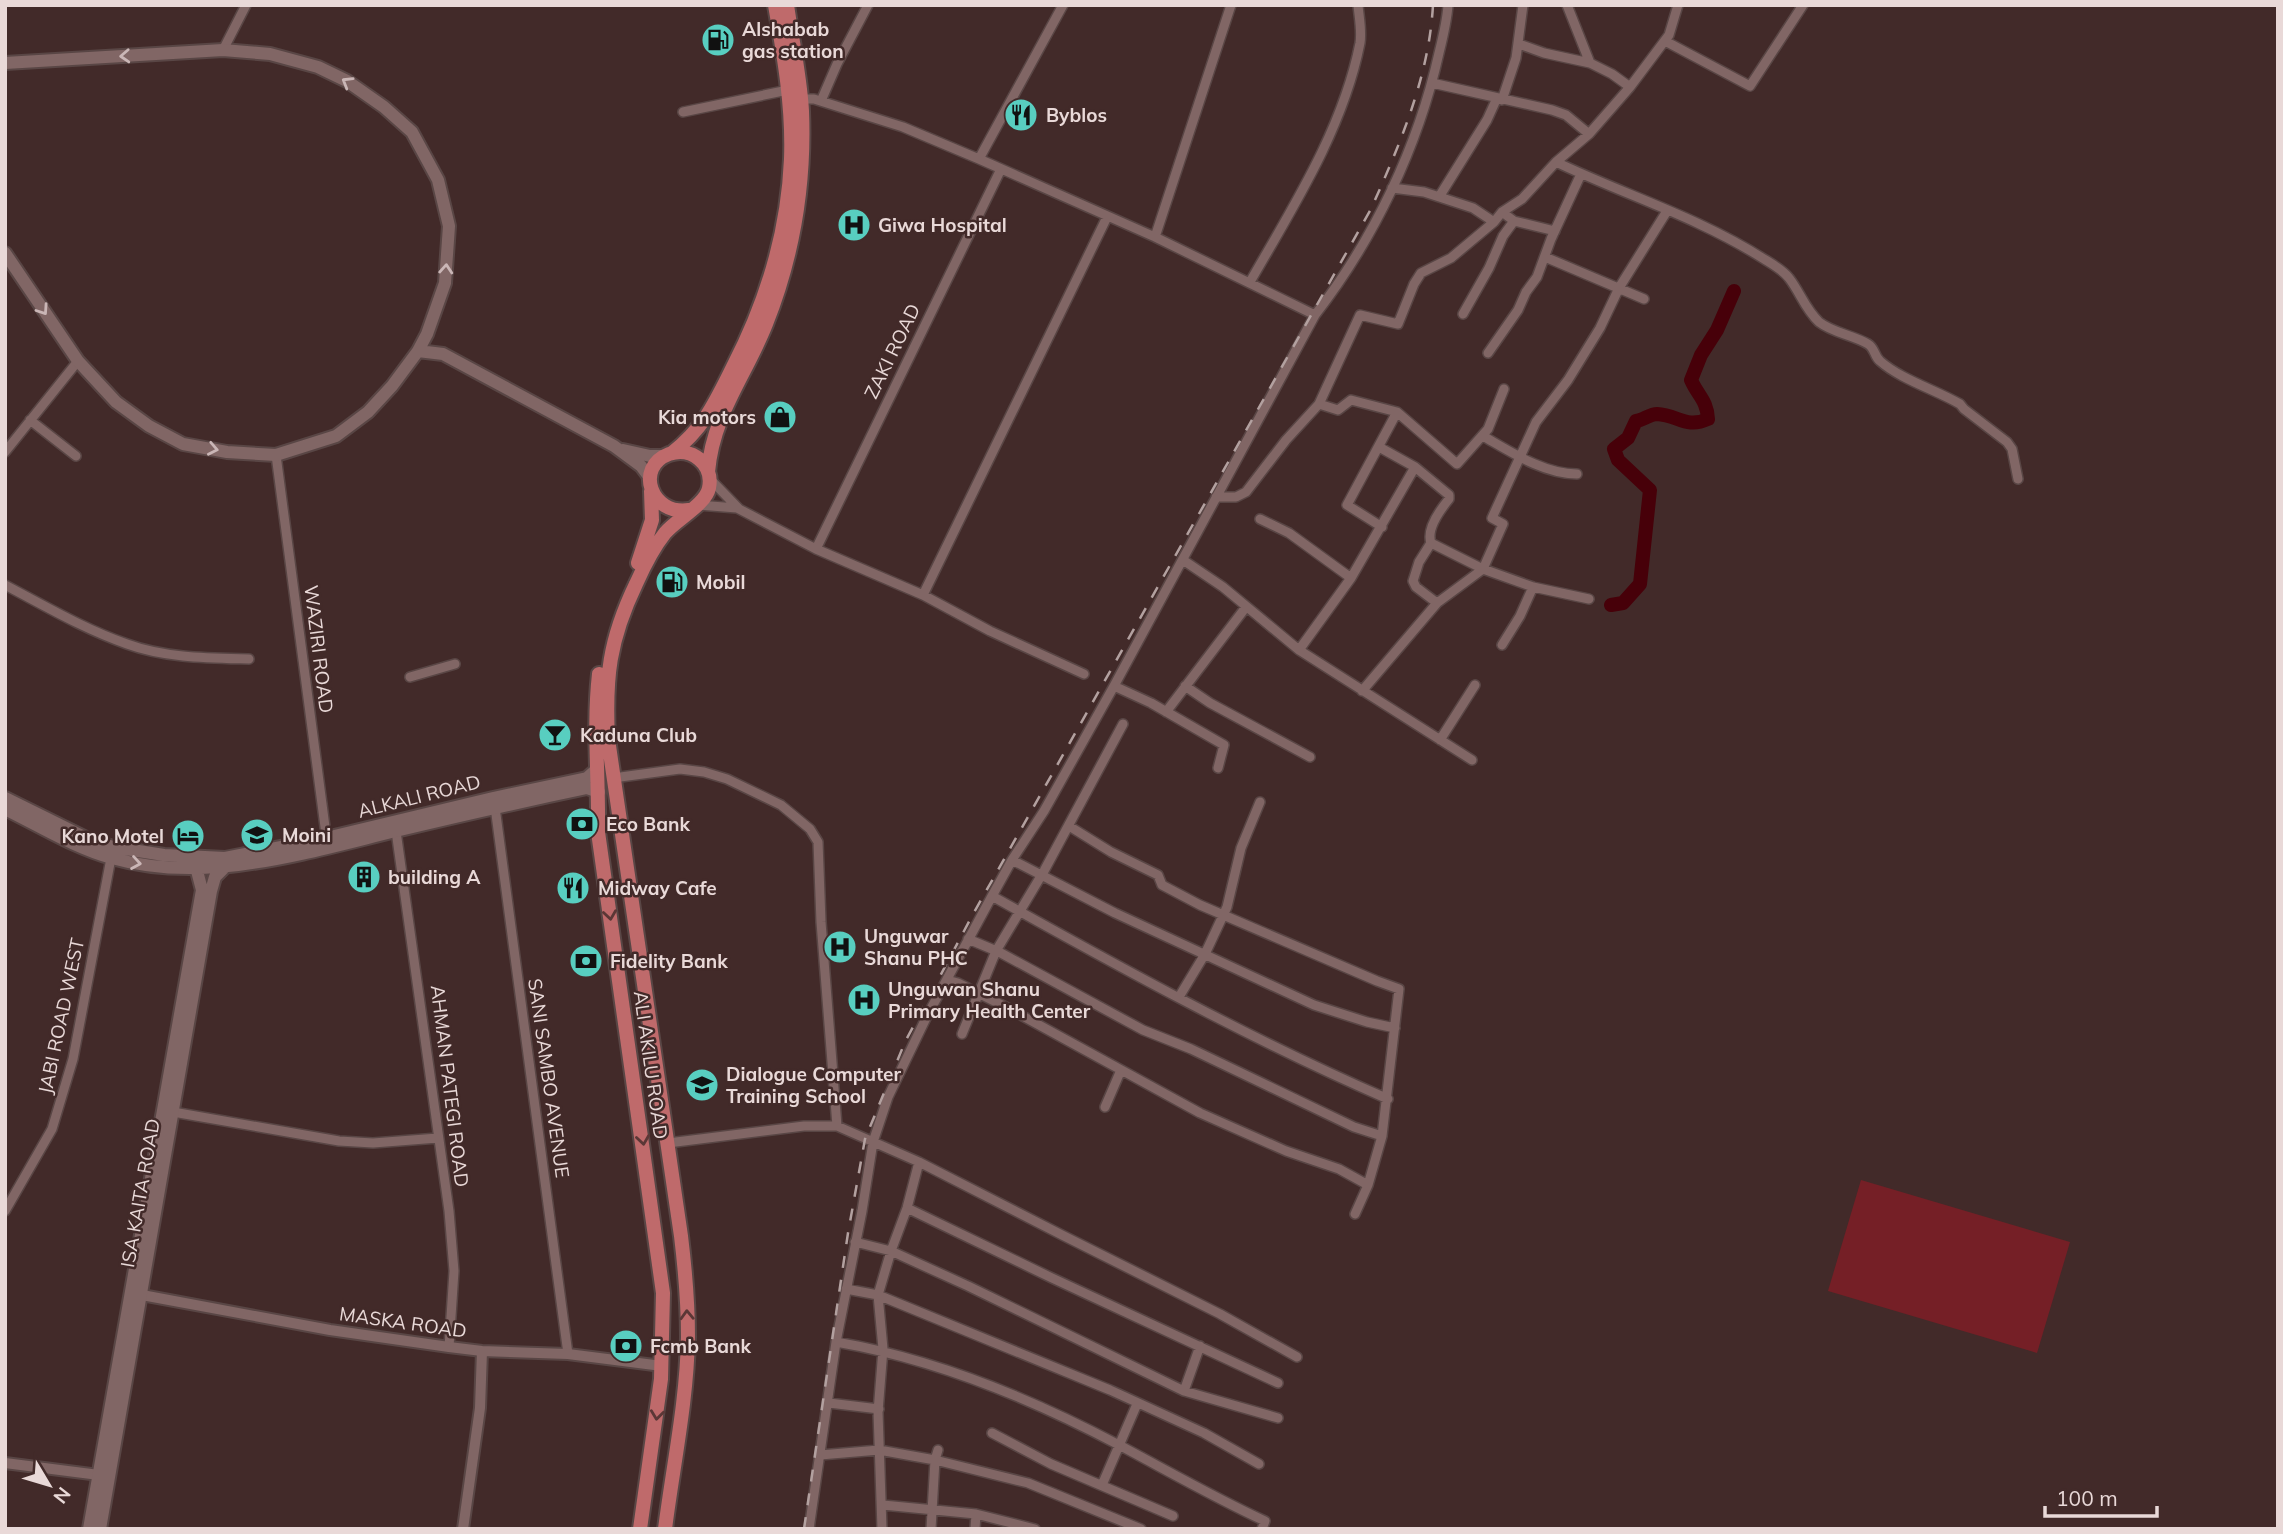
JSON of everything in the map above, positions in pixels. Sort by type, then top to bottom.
[{"type":"main road","points":[[651,484],[653,469],[697,431],[706,418],[745,343],[760,308],[782,229],[791,158],[788,90],[775,5]]},
{"type":"main road","points":[[418,351],[443,354],[614,446],[641,466],[662,505],[670,510],[693,508],[707,493],[713,436],[762,334],[786,264],[800,188],[803,155],[801,99],[787,5]]},
{"type":"main road","points":[[5,63],[223,50],[270,54],[318,66],[348,81],[384,107],[412,132],[439,180],[449,226],[445,283],[427,334],[392,386],[368,412],[336,436],[276,455],[227,452],[183,443],[149,426],[116,402],[78,361],[5,253]]},
{"type":"main road","points":[[427,334],[443,354]]},
{"type":"main road","points":[[614,446],[650,456],[690,453],[704,464],[709,475]]},
{"type":"main road","name":"ALI AKILU ROAD","points":[[640,1529],[662,1366],[662,1280],[598,832],[599,792],[595,733],[599,669],[615,614],[649,534],[652,520],[651,484]]},
{"type":"main road","name":"ALI AKILU ROAD","points":[[665,1529],[688,1339],[681,1236],[613,778],[608,739],[607,677],[618,623],[658,542],[693,508]]},
{"type":"main road","name":"ALKALI ROAD","points":[[5,809],[111,858],[163,867],[225,867],[327,843],[481,801],[587,778],[597,769]]},
{"type":"main road","name":"ALKALI ROAD","points":[[5,798],[90,840],[136,851],[225,858],[396,831],[587,788],[599,792]]},
{"type":"main road","name":"ISA KAITA ROAD","points":[[100,1529],[173,1112],[202,890],[196,867]]},
{"type":"main road","name":"ISA KAITA ROAD","points":[[89,1529],[184,1017],[211,891],[215,877],[225,867]]},
{"type":"street","points":[[223,50],[246,5]]},
{"type":"street","points":[[821,101],[868,5]]},
{"type":"street","points":[[979,159],[1063,5]]},
{"type":"street","points":[[1155,237],[1231,5]]},
{"type":"street","points":[[1250,282],[1300,193],[1342,105],[1360,40],[1358,5]]},
{"type":"street","points":[[809,1529],[836,1342],[873,1142],[888,1097],[968,939],[1114,686],[1315,315],[1354,257],[1392,188],[1432,83],[1448,5]]},
{"type":"street","points":[[1439,197],[1499,99],[1519,44],[1523,5]]},
{"type":"street","points":[[1567,5],[1590,63]]},
{"type":"street","points":[[1216,497],[1236,497],[1246,492],[1286,440],[1319,404],[1360,315],[1398,324],[1421,273],[1451,258],[1502,212],[1522,199],[1556,162],[1589,134],[1665,41],[1678,5]]},
{"type":"street","points":[[1665,41],[1750,86],[1803,5]]},
{"type":"street","points":[[1519,44],[1544,53],[1590,63],[1630,87]]},
{"type":"street","points":[[1432,83],[1552,110],[1566,116],[1589,134]]},
{"type":"street","points":[[683,112],[788,90]]},
{"type":"street","points":[[801,99],[821,101],[903,127],[1155,237],[1315,315]]},
{"type":"street","points":[[1556,162],[1633,197],[1642,197],[1763,258],[1790,278],[1803,303],[1819,321],[1870,345],[1878,359],[1899,373],[1960,404],[2012,449],[2018,479]]},
{"type":"street","name":"ZAKI ROAD","points":[[816,549],[1001,169]]},
{"type":"street","points":[[1488,353],[1518,310],[1545,257],[1581,174]]},
{"type":"street","points":[[1392,188],[1420,191],[1473,208],[1494,222]]},
{"type":"street","points":[[1362,691],[1437,603],[1483,569],[1503,524],[1492,518],[1536,422],[1568,380],[1600,328],[1619,288],[1667,211]]},
{"type":"street","points":[[1502,212],[1514,221],[1555,231]]},
{"type":"street","points":[[923,595],[1107,217]]},
{"type":"street","points":[[1463,314],[1489,268],[1503,236],[1514,221]]},
{"type":"street","points":[[1545,257],[1644,299]]},
{"type":"street","points":[[5,452],[78,361]]},
{"type":"street","points":[[1319,404],[1338,410],[1351,400],[1397,412],[1457,464],[1488,429],[1504,389]]},
{"type":"street","points":[[1382,527],[1347,505],[1397,412]]},
{"type":"street","points":[[30,420],[76,456]]},
{"type":"street","points":[[1482,436],[1556,471],[1577,474]]},
{"type":"street","points":[[1379,447],[1415,467],[1449,495],[1433,524],[1429,537],[1431,544],[1483,569],[1532,587],[1588,598]]},
{"type":"street","name":"WAZIRI ROAD","points":[[276,455],[327,843]]},
{"type":"street","points":[[1299,650],[1351,578],[1415,467]]},
{"type":"street","points":[[709,475],[739,509],[816,549],[923,595],[990,631],[1084,674]]},
{"type":"street","points":[[693,508],[739,509]]},
{"type":"street","points":[[1260,519],[1289,533],[1351,578]]},
{"type":"street","points":[[1431,544],[1419,562],[1413,581],[1416,587],[1437,603]]},
{"type":"street","points":[[1183,560],[1223,587],[1299,650],[1472,760]]},
{"type":"street","points":[[5,585],[77,623],[128,645],[168,654],[249,659]]},
{"type":"street","points":[[1502,645],[1520,616],[1532,587]]},
{"type":"street","points":[[1167,712],[1246,607]]},
{"type":"street","points":[[410,677],[455,664]]},
{"type":"street","points":[[1440,740],[1475,685]]},
{"type":"street","points":[[1114,686],[1167,712],[1224,745],[1218,768]]},
{"type":"street","points":[[1185,686],[1210,703],[1310,757]]},
{"type":"street","points":[[962,1034],[996,951],[1069,826],[1123,724]]},
{"type":"street","points":[[613,778],[680,769],[704,772],[727,779],[781,805],[814,835],[818,842],[821,922],[837,1126]]},
{"type":"street","points":[[1180,997],[1223,916],[1241,848],[1260,802]]},
{"type":"street","name":"SANI SAMBO AVENUE","points":[[495,807],[568,1354]]},
{"type":"street","points":[[1069,826],[1111,852],[1158,875],[1163,885],[1223,916],[1399,989],[1382,1136],[1368,1185],[1355,1214]]},
{"type":"street","name":"AHMAN PATEGI ROAD","points":[[396,831],[449,1211],[454,1271],[449,1347]]},
{"type":"street","name":"JABI ROAD WEST","points":[[5,1212],[52,1129],[74,1059],[111,858]]},
{"type":"street","points":[[1012,860],[1314,1005],[1395,1028]]},
{"type":"street","points":[[992,896],[1107,961],[1332,1074],[1388,1099]]},
{"type":"street","points":[[968,939],[996,951],[1143,1030],[1191,1049],[1354,1127],[1382,1136]]},
{"type":"street","points":[[947,980],[979,994],[1200,1113],[1286,1151],[1339,1169],[1368,1185]]},
{"type":"street","points":[[1105,1107],[1121,1070]]},
{"type":"street","points":[[173,1112],[339,1142],[373,1143],[438,1138]]},
{"type":"street","points":[[668,1143],[804,1126],[837,1126],[919,1163],[1220,1314],[1297,1357]]},
{"type":"street","points":[[882,1529],[883,1504],[878,1450],[883,1349],[878,1295],[919,1163]]},
{"type":"street","points":[[907,1208],[1278,1383]]},
{"type":"street","points":[[855,1242],[891,1251],[1184,1391],[1278,1418]]},
{"type":"street","points":[[846,1289],[878,1295],[1110,1390],[1180,1421],[1259,1464]]},
{"type":"street","name":"MASKA ROAD","points":[[142,1295],[330,1330],[449,1347],[568,1354],[662,1366]]},
{"type":"street","points":[[836,1342],[883,1349],[964,1375],[1042,1406],[1265,1521],[1262,1529]]},
{"type":"street","points":[[1184,1391],[1200,1346]]},
{"type":"street","points":[[463,1529],[480,1408],[482,1351]]},
{"type":"street","points":[[829,1402],[879,1409]]},
{"type":"street","points":[[1102,1485],[1137,1404]]},
{"type":"street","points":[[992,1433],[1051,1464],[1173,1516]]},
{"type":"street","points":[[820,1455],[878,1450],[936,1455],[1028,1482],[1141,1529]]},
{"type":"street","points":[[930,1529],[936,1455]]},
{"type":"street","points":[[5,1463],[99,1475]]},
{"type":"street","points":[[883,1504],[976,1514],[1035,1529]]},
{"type":"street","points":[[975,1529],[976,1514]]},
{"type":"shaded area","points":[[1861,1180],[2070,1242],[2037,1353],[1828,1291]]},
{"type":"waterway","points":[[1611,605],[1623,603],[1640,584],[1650,490],[1618,460],[1614,449],[1628,438],[1636,421],[1652,415],[1664,415],[1694,423],[1708,419],[1704,403],[1691,380],[1734,291]]},
{"type":"railway","points":[[804,1529],[848,1233],[865,1139],[905,1042],[972,916],[1371,209],[1402,135],[1419,84],[1426,58],[1433,5]]},
{"type":"place","name":"Alshabab gas station","points":[[718,40]]},
{"type":"place","name":"Byblos","points":[[1021,115]]},
{"type":"place","name":"Giwa Hospital","points":[[854,225]]},
{"type":"place","name":"Kia motors","points":[[780,417]]},
{"type":"place","name":"Mobil","points":[[672,582]]},
{"type":"place","name":"Kaduna Club","points":[[555,735]]},
{"type":"place","name":"Eco Bank","points":[[582,824]]},
{"type":"place","name":"Moini","points":[[257,835]]},
{"type":"place","name":"Kano Motel","points":[[188,836]]},
{"type":"place","name":"building A","points":[[364,877]]},
{"type":"place","name":"Midway Cafe","points":[[573,888]]},
{"type":"place","name":"Unguwar Shanu PHC","points":[[840,947]]},
{"type":"place","name":"Fidelity Bank","points":[[586,961]]},
{"type":"place","name":"Unguwan Shanu Primary Health Center","points":[[864,1000]]},
{"type":"place","name":"Dialogue Computer Training School","points":[[702,1085]]},
{"type":"place","name":"Fcmb Bank","points":[[626,1346]]}]
